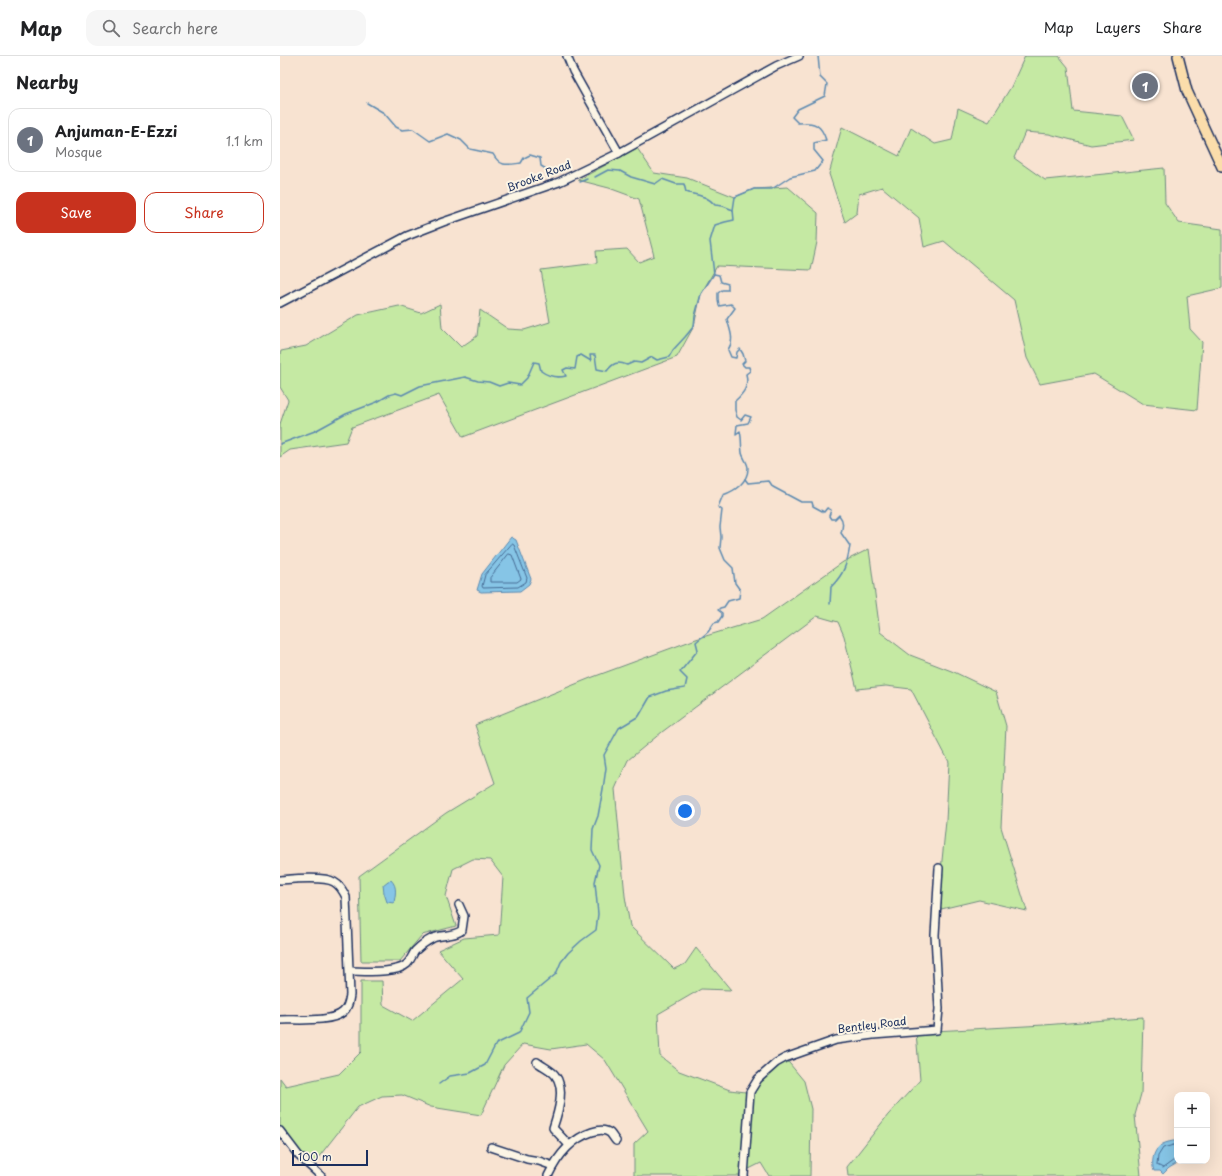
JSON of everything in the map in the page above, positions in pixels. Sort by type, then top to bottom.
[{"type":"main road","points":[[1178,56],[1187,91],[1222,167]]},
{"type":"street","points":[[567,56],[573,71],[619,153]]},
{"type":"street","name":"Brooke Road","points":[[280,303],[407,236],[559,182],[619,153],[776,66],[799,56]]},
{"type":"street","name":"Bentley Road","points":[[744,1176],[750,1092],[762,1074],[776,1063],[836,1040],[873,1035],[937,1030],[939,1009],[935,935],[939,868]]},
{"type":"street","points":[[280,880],[328,878],[339,885],[346,897],[350,971],[349,1003],[343,1013],[324,1019],[280,1020]]},
{"type":"street","points":[[350,971],[390,970],[400,968],[407,964],[416,951],[426,942],[434,938],[454,934],[462,930],[464,916],[460,905]]},
{"type":"street","points":[[537,1062],[555,1075],[559,1083],[560,1106],[554,1128],[570,1145]]},
{"type":"street","points":[[548,1176],[559,1156],[582,1135],[596,1130],[603,1130],[609,1133],[616,1141]]},
{"type":"street","points":[[280,1131],[298,1156],[321,1176]]},
{"type":"street","points":[[491,1147],[526,1159],[540,1161],[553,1166]]},
{"type":"green space","points":[[1025,56],[1059,56],[1068,67],[1073,111],[1122,116],[1134,140],[1091,145],[1049,134],[1025,132],[1014,158],[1045,180],[1164,168],[1165,203],[1179,223],[1222,229],[1222,288],[1187,296],[1190,329],[1202,342],[1197,410],[1143,404],[1094,374],[1040,384],[1027,358],[1014,300],[944,241],[924,247],[919,218],[882,187],[859,194],[857,213],[845,222],[829,174],[842,127],[899,156],[911,128],[935,144],[952,140],[958,108],[989,122],[1011,87]]},
{"type":"green space","points":[[637,148],[654,173],[687,178],[735,197],[754,189],[788,187],[818,213],[817,242],[811,270],[717,266],[701,294],[694,326],[677,357],[463,437],[439,395],[352,427],[346,442],[290,450],[280,457],[280,424],[288,400],[280,387],[281,351],[306,346],[358,315],[399,306],[421,313],[440,304],[442,328],[461,347],[477,336],[480,310],[508,329],[524,330],[550,322],[541,270],[597,263],[596,251],[627,249],[639,262],[654,256],[639,199],[609,188],[578,180]]},
{"type":"green space","points":[[869,549],[880,632],[910,655],[954,672],[996,692],[1006,726],[1001,827],[1027,911],[979,900],[937,910],[946,821],[949,762],[911,689],[886,686],[857,689],[844,636],[838,622],[817,616],[662,732],[628,760],[615,789],[625,896],[630,926],[674,969],[685,964],[696,948],[731,990],[701,989],[658,1014],[660,1056],[679,1071],[730,1090],[753,1093],[765,1074],[785,1058],[804,1081],[811,1109],[810,1176],[769,1176],[761,1163],[745,1171],[744,1176],[634,1176],[634,1144],[648,1131],[605,1060],[586,1044],[551,1049],[523,1044],[504,1065],[481,1115],[431,1107],[402,1095],[382,1096],[358,1107],[310,1168],[280,1131],[280,1078],[286,1086],[339,1074],[361,1052],[361,981],[382,981],[383,1005],[412,1021],[463,979],[438,950],[464,938],[499,935],[503,877],[490,860],[473,859],[453,869],[446,896],[456,926],[422,935],[400,961],[361,961],[359,876],[446,813],[495,783],[475,725],[593,677],[696,639],[762,619],[843,562]]},
{"type":"green space","points":[[1143,1017],[1141,1094],[1135,1115],[1141,1176],[848,1176],[847,1167],[888,1115],[920,1080],[916,1032],[1044,1025]]},
{"type":"water","points":[[511,537],[516,540],[531,579],[529,584],[520,591],[481,592],[477,590],[482,574]]},
{"type":"water","points":[[391,880],[395,885],[394,903],[387,902],[384,893],[383,885]]},
{"type":"water","points":[[1174,1141],[1174,1164],[1176,1164],[1163,1174],[1160,1171],[1154,1171],[1153,1161],[1154,1154],[1158,1148],[1167,1142]]},
{"type":"waterway","points":[[439,1084],[450,1076],[470,1073],[485,1065],[496,1044],[519,1033],[529,1012],[527,998],[556,974],[561,962],[568,953],[596,930],[598,914],[595,882],[599,865],[592,850],[593,829],[598,816],[606,768],[604,755],[619,728],[639,716],[650,697],[666,691],[685,688],[687,679],[680,672],[698,650],[696,642],[708,632],[714,623],[718,622],[722,616],[722,613],[718,610],[724,607],[728,601],[739,598],[740,590],[735,583],[733,568],[725,560],[720,548],[722,510],[718,507],[723,495],[732,491],[746,478],[748,466],[742,453],[740,431],[736,434],[737,425],[748,423],[751,417],[745,415],[741,420],[737,417],[735,401],[745,389],[747,382],[746,374],[750,371],[749,367],[745,367],[742,364],[745,361],[740,349],[737,352],[736,358],[731,357],[728,350],[732,339],[727,319],[735,308],[731,304],[719,306],[718,293],[722,290],[728,290],[728,284],[721,282],[719,275],[714,274],[710,241],[715,225],[734,220],[733,210],[735,197],[754,189],[772,189],[790,177],[815,171],[823,161],[814,150],[814,143],[826,140],[822,130],[813,124],[798,123],[792,117],[798,109],[825,96],[827,84],[820,77],[818,56]]},
{"type":"waterway","points":[[367,103],[384,113],[396,127],[402,130],[413,129],[430,141],[448,134],[461,140],[470,149],[493,154],[498,161],[504,164],[521,163],[524,158],[530,155],[540,158],[541,166],[553,173]]},
{"type":"waterway","points":[[595,177],[608,170],[620,171],[631,177],[655,184],[662,179],[676,184],[684,184],[686,192],[709,199],[715,205],[733,210]]},
{"type":"waterway","points":[[580,182],[587,179]]},
{"type":"waterway","points":[[280,444],[315,431],[346,414],[377,402],[389,395],[396,393],[402,395],[420,386],[465,377],[478,381],[489,382],[499,386],[508,383],[520,385],[527,378],[534,362],[539,363],[541,371],[547,375],[563,377],[566,376],[563,370],[567,368],[575,369],[577,357],[581,355],[591,361],[590,355],[595,355],[597,369],[607,371],[611,366],[620,363],[627,365],[634,362],[641,363],[652,357],[657,360],[669,357],[673,350],[694,326],[701,294],[714,274]]},
{"type":"waterway","points":[[745,479],[748,483],[769,481],[773,487],[801,502],[812,502],[813,506],[824,512],[827,508],[831,510],[829,516],[831,519],[835,519],[839,515],[841,517],[843,524],[841,533],[850,546],[848,558],[844,568],[839,578],[831,587],[830,604]]},
{"type":"place","name":"Anjuman-E-Ezzi","points":[[1145,86]]}]
